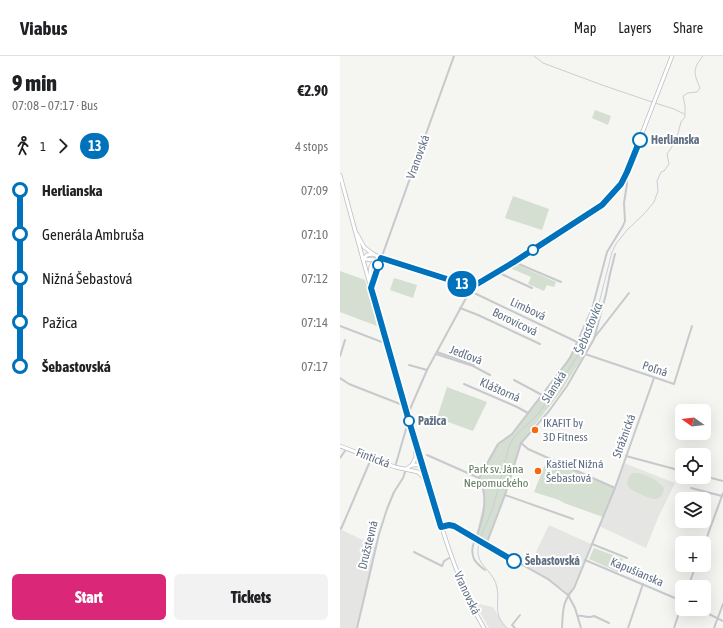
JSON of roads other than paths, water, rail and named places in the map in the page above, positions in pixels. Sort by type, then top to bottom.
[{"type":"street","name":"Vranovská","points":[[371,288],[454,56]]},
{"type":"street","points":[[407,417],[427,370],[472,287],[592,212],[602,205],[622,183],[672,56]]},
{"type":"street","name":"Slanská","points":[[479,478],[498,444],[512,434],[570,358],[578,344],[592,309],[606,256],[625,221],[624,203],[627,185],[627,172]]},
{"type":"street","name":"Vranovská","points":[[340,174],[407,417],[441,527],[462,585],[483,628]]},
{"type":"street","points":[[622,183],[627,185]]},
{"type":"street","points":[[355,230],[363,245],[373,254],[381,258],[472,287]]},
{"type":"street","points":[[363,259],[368,255],[373,254]]},
{"type":"street","name":"Slanská","points":[[486,545],[505,496],[521,443],[549,411],[594,339],[616,254]]},
{"type":"street","points":[[371,288],[370,270],[372,263],[381,258]]},
{"type":"street","points":[[363,259],[376,260]]},
{"type":"street","points":[[514,262],[561,282]]},
{"type":"street","points":[[497,272],[532,288]]},
{"type":"street","name":"Limbová","points":[[470,291],[578,344]]},
{"type":"street","points":[[594,339],[629,293]]},
{"type":"street","name":"Borovicová","points":[[460,308],[478,314],[540,344]]},
{"type":"street","points":[[597,325],[603,327]]},
{"type":"street","points":[[340,326],[387,344]]},
{"type":"street","name":"Poľná","points":[[578,344],[584,353],[674,384],[692,326]]},
{"type":"street","points":[[340,356],[345,340]]},
{"type":"street","name":"Jedľová","points":[[436,353],[474,364]]},
{"type":"street","name":"Jedľová","points":[[436,353],[473,366],[490,375]]},
{"type":"street","points":[[409,365],[427,370]]},
{"type":"street","points":[[340,378],[349,384],[400,404]]},
{"type":"street","name":"Strážnická","points":[[562,628],[563,608],[568,595],[574,588],[615,488],[654,378]]},
{"type":"street","name":"Slanská","points":[[514,380],[542,395]]},
{"type":"street","points":[[470,387],[471,383]]},
{"type":"street","name":"Kláštorná","points":[[464,384],[528,413]]},
{"type":"street","points":[[395,467],[406,429]]},
{"type":"street","points":[[414,438],[416,457],[412,465],[423,465]]},
{"type":"street","points":[[521,443],[528,449],[615,488]]},
{"type":"street","name":"Fintická","points":[[340,446],[395,467],[414,470]]},
{"type":"street","points":[[340,458],[347,448]]},
{"type":"street","points":[[428,455],[479,478],[484,490],[484,512],[473,545],[474,558],[485,570]]},
{"type":"street","points":[[626,456],[675,469]]},
{"type":"street","points":[[340,528],[341,529],[372,458]]},
{"type":"street","name":"Fintická","points":[[406,469],[412,465]]},
{"type":"street","points":[[414,470],[423,465]]},
{"type":"street","name":"Družstevná","points":[[357,628],[379,534],[394,492],[403,478],[406,469]]},
{"type":"street","points":[[414,470],[421,474],[430,492]]},
{"type":"street","points":[[711,478],[723,481]]},
{"type":"street","points":[[691,488],[722,496]]},
{"type":"street","points":[[708,536],[721,503],[723,493]]},
{"type":"street","points":[[505,496],[573,519]]},
{"type":"street","points":[[441,527],[447,525],[453,526],[476,539]]},
{"type":"street","points":[[483,543],[548,579],[560,588],[568,595],[575,608],[581,628]]},
{"type":"street","points":[[592,544],[627,558]]},
{"type":"street","name":"Vranovská","points":[[414,552],[442,566],[444,562],[451,557]]},
{"type":"street","name":"Kapušianska","points":[[586,560],[675,598]]},
{"type":"street","points":[[628,628],[643,584]]},
{"type":"street","points":[[714,628],[723,604]]},
{"type":"street","points":[[515,628],[512,625],[520,615]]},
{"type":"street","points":[[711,615],[723,621]]},
{"type":"street","points":[[578,616],[590,618],[594,616],[610,623]]},
{"type":"street","points":[[674,628],[678,616]]},
{"type":"waterway","points":[[534,56],[543,63],[652,102]]},
{"type":"waterway","name":"Šebastovka","points":[[507,628],[502,623],[498,613],[498,594],[496,583],[481,562],[478,549],[481,537],[493,507],[509,447],[513,438],[539,413],[583,348],[590,334],[612,252],[616,244],[627,230],[654,202],[658,191],[657,181],[661,172],[664,171],[669,164],[667,154],[676,141],[681,122],[685,117],[683,96],[688,93],[697,92],[700,88],[695,72],[697,65],[703,56]]},
{"type":"waterway","points":[[655,103],[684,114]]},
{"type":"place","name":"Herlianska","points":[[640,140]]},
{"type":"place","name":"Pažica","points":[[409,421]]},
{"type":"place","name":"IKAFIT by 3D Fitness","points":[[535,430]]},
{"type":"place","name":"Kaštieľ Nižná Šebastová","points":[[538,471]]},
{"type":"place","name":"Šebastovská","points":[[514,561]]},
{"type":"park label","name":"Park sv. Jána Nepomuckého","points":[[496,476]]}]
